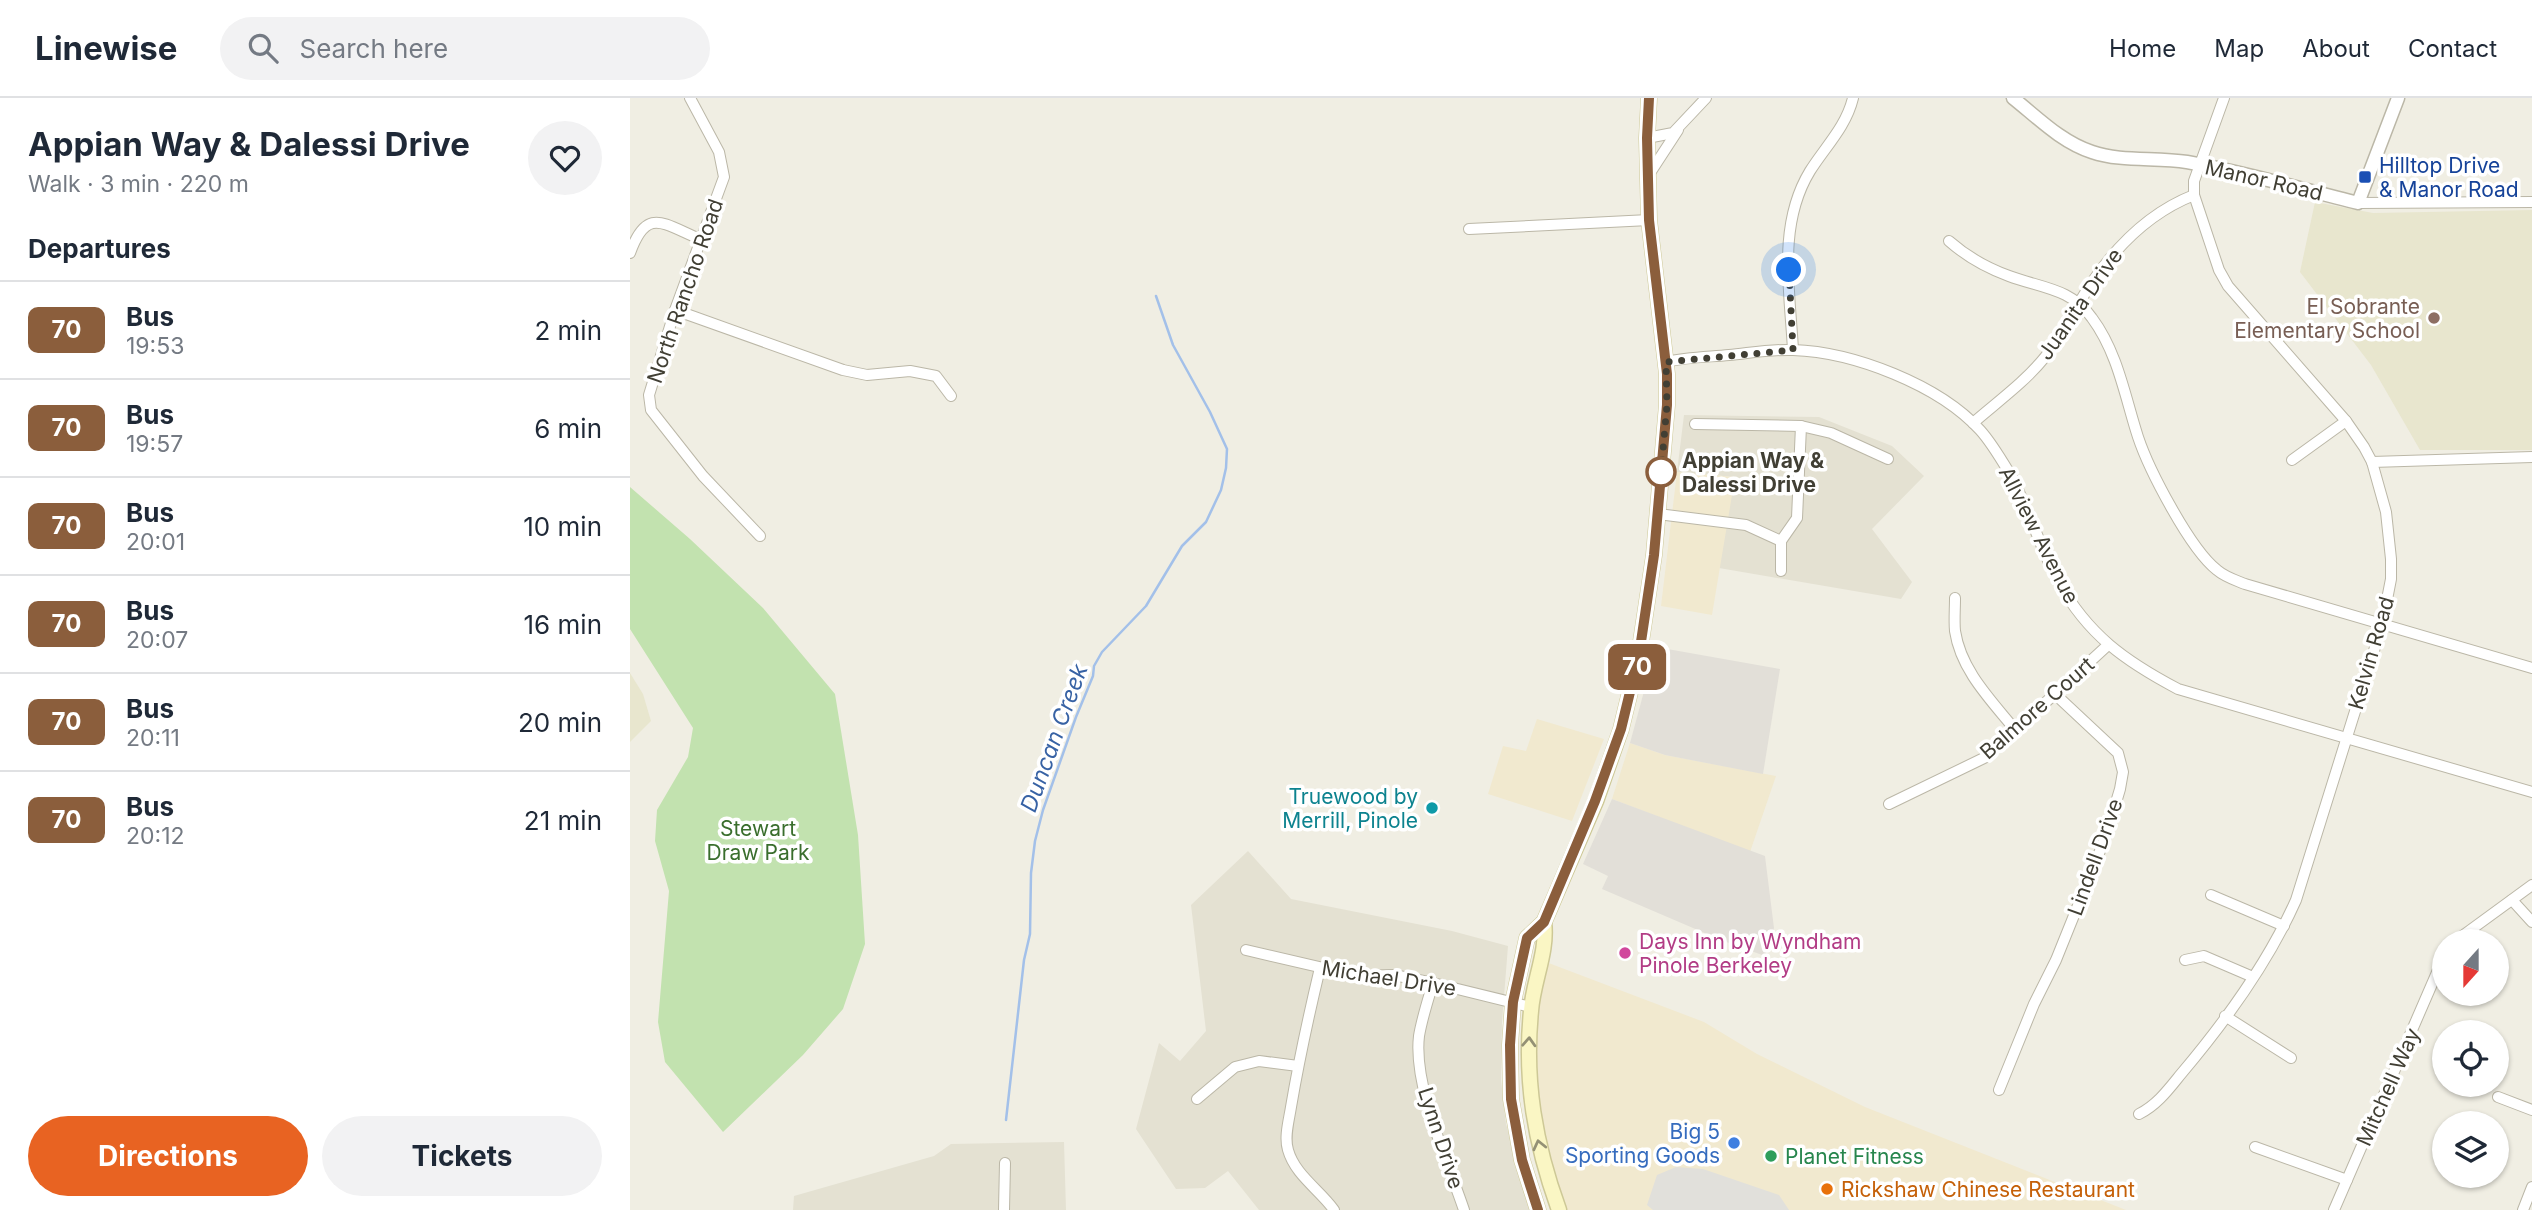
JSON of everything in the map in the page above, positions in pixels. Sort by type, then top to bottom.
[{"type":"main road","points":[[1538,1210],[1522,1160],[1511,1099],[1510,1045],[1513,1002],[1527,938],[1544,922],[1595,801],[1621,729],[1649,600],[1658,514],[1667,405],[1666,362],[1649,220],[1649,98]]},
{"type":"main road","points":[[1544,922],[1546,939],[1531,1007],[1528,1076],[1541,1157],[1559,1210]]},
{"type":"street","name":"North Rancho Road","points":[[690,98],[719,152],[724,177],[675,310],[649,395],[651,410],[703,476],[760,536]]},
{"type":"street","points":[[1648,176],[1681,125],[1706,98]]},
{"type":"street","points":[[1793,350],[1787,244],[1793,210],[1809,173],[1837,135],[1853,98]]},
{"type":"street","name":"Manor Road","points":[[2013,98],[2065,140],[2092,152],[2116,157],[2198,164],[2358,203],[2532,202]]},
{"type":"street","name":"Kelvin Road","points":[[2139,1114],[2152,1107],[2204,1047],[2253,977],[2284,926],[2296,900],[2382,625],[2392,579],[2386,512],[2372,462],[2346,421],[2228,286],[2219,270],[2194,195],[2198,164],[2224,98]]},
{"type":"street","points":[[2358,203],[2398,98]]},
{"type":"street","points":[[1647,138],[1666,135],[1681,125]]},
{"type":"street","name":"Juanita Drive","points":[[1973,423],[2043,359],[2068,326],[2105,265],[2124,242],[2172,203],[2194,195]]},
{"type":"street","points":[[1469,229],[1649,220]]},
{"type":"street","points":[[630,253],[637,235],[646,224],[657,222],[700,239]]},
{"type":"street","points":[[1949,241],[1977,261],[2008,276],[2068,295],[2080,303],[2104,337],[2146,457],[2192,543],[2216,570],[2237,581],[2532,668]]},
{"type":"street","points":[[675,310],[843,370],[867,375],[909,370],[936,376],[951,396]]},
{"type":"street","name":"Allview Avenue","points":[[1666,362],[1793,350],[1851,359],[1886,370],[1945,401],[1983,432],[2010,475],[2058,580],[2080,614],[2108,646],[2139,668],[2178,689],[2532,792]]},
{"type":"street","points":[[2292,460],[2346,421]]},
{"type":"street","points":[[1695,424],[1801,426],[1831,433],[1888,458]]},
{"type":"street","points":[[1781,571],[1781,541],[1797,518],[1801,426]]},
{"type":"street","points":[[2372,462],[2532,457]]},
{"type":"street","points":[[1658,514],[1746,525],[1781,541]]},
{"type":"street","points":[[1955,598],[1955,631],[1961,651],[1978,685],[2016,731]]},
{"type":"street","name":"Balmore Court","points":[[1889,804],[1986,757],[2108,646]]},
{"type":"street","name":"Lindell Drive","points":[[1999,1090],[2106,836],[2123,772],[2118,753],[2056,695]]},
{"type":"street","points":[[2473,929],[2532,885]]},
{"type":"street","points":[[2211,895],[2284,926]]},
{"type":"street","points":[[2512,900],[2532,922]]},
{"type":"street","name":"Michael Drive","points":[[1247,950],[1358,976],[1394,975],[1531,1007]]},
{"type":"street","points":[[2185,960],[2204,956],[2253,977]]},
{"type":"street","points":[[1320,968],[1298,1066],[1287,1149],[1296,1168],[1326,1198],[1334,1210]]},
{"type":"street","name":"Lynn Drive","points":[[1433,983],[1419,1037],[1422,1080],[1430,1112],[1464,1210]]},
{"type":"street","name":"Mitchell Way","points":[[2334,1210],[2432,984]]},
{"type":"street","points":[[2225,1016],[2291,1058]]},
{"type":"street","points":[[1197,1099],[1235,1067],[1259,1060],[1298,1066]]},
{"type":"street","points":[[2498,1097],[2532,1110]]},
{"type":"street","points":[[2255,1147],[2347,1180]]},
{"type":"street","points":[[1004,1210],[1005,1163]]},
{"type":"street","points":[[2523,1210],[2532,1187]]},
{"type":"shaded area","name":"El Sobrante Elementary School","points":[[2315,202],[2373,213],[2532,210],[2532,450],[2420,450],[2371,365],[2300,272]]},
{"type":"shaded area","points":[[1684,415],[1819,417],[1892,446],[1924,476],[1872,529],[1912,582],[1901,599],[1719,568],[1734,477],[1677,472]]},
{"type":"shaded area","points":[[1677,472],[1735,477],[1712,615],[1661,606]]},
{"type":"shaded area","points":[[1656,647],[1780,669],[1763,774],[1665,755],[1630,743]]},
{"type":"shaded area","points":[[630,673],[643,694],[651,721],[630,742]]},
{"type":"shaded area","points":[[1537,719],[1604,739],[1572,821],[1488,794],[1503,746],[1526,751]]},
{"type":"shaded area","points":[[1630,743],[1665,755],[1776,776],[1750,852],[1612,799]]},
{"type":"shaded area","points":[[1612,799],[1765,856],[1774,928],[1765,956],[1602,889],[1608,876],[1583,864]]},
{"type":"shaded area","points":[[1248,851],[1291,899],[1452,931],[1508,946],[1501,1080],[1506,1124],[1533,1210],[1259,1210],[1228,1171],[1205,1188],[1176,1189],[1136,1129],[1159,1043],[1180,1061],[1206,1031],[1191,905]]},
{"type":"shaded area","points":[[1546,962],[1704,1022],[1757,1054],[1865,1107],[2126,1210],[1566,1210],[1546,1147],[1537,1088],[1535,1034]]},
{"type":"shaded area","points":[[1064,1142],[1066,1210],[793,1210],[794,1196],[934,1156],[951,1144]]},
{"type":"shaded area","points":[[1676,1167],[1703,1169],[1779,1195],[1789,1210],[1653,1210],[1647,1205],[1657,1175]]},
{"type":"green space","name":"Stewart Draw Park","points":[[630,487],[763,608],[835,694],[858,835],[865,944],[843,1009],[803,1055],[723,1132],[665,1062],[658,1022],[669,891],[655,841],[657,810],[688,757],[693,728],[630,629]]},
{"type":"waterway","name":"Duncan Creek","points":[[1006,1120],[1024,960],[1030,934],[1031,873],[1043,810],[1093,676],[1094,666],[1102,652],[1146,606],[1182,546],[1206,522],[1221,490],[1226,468],[1227,449],[1173,345],[1156,296]]},
{"type":"bus line","name":"70","points":[[1538,1210],[1522,1160],[1511,1099],[1510,1045],[1513,1002],[1527,938],[1544,922],[1595,801],[1621,729],[1639,655],[1654,555],[1667,405],[1667,374],[1649,220],[1649,98]]},
{"type":"place","name":"Hilltop Drive & Manor Road","points":[[2365,177]]},
{"type":"place","name":"El Sobrante Elementary School","points":[[2434,318]]},
{"type":"place","name":"Appian Way & Dalessi Drive","points":[[1661,472]]},
{"type":"place","name":"Truewood by Merrill, Pinole","points":[[1432,808]]},
{"type":"place","name":"Days Inn by Wyndham Pinole Berkeley","points":[[1625,953]]},
{"type":"place","name":"Big 5 Sporting Goods","points":[[1734,1143]]},
{"type":"place","name":"Planet Fitness","points":[[1771,1156]]},
{"type":"place","name":"Rickshaw Chinese Restaurant","points":[[1827,1189]]},
{"type":"route","points":[[1661,472],[1667,405],[1666,362],[1793,350],[1789,270]]}]
